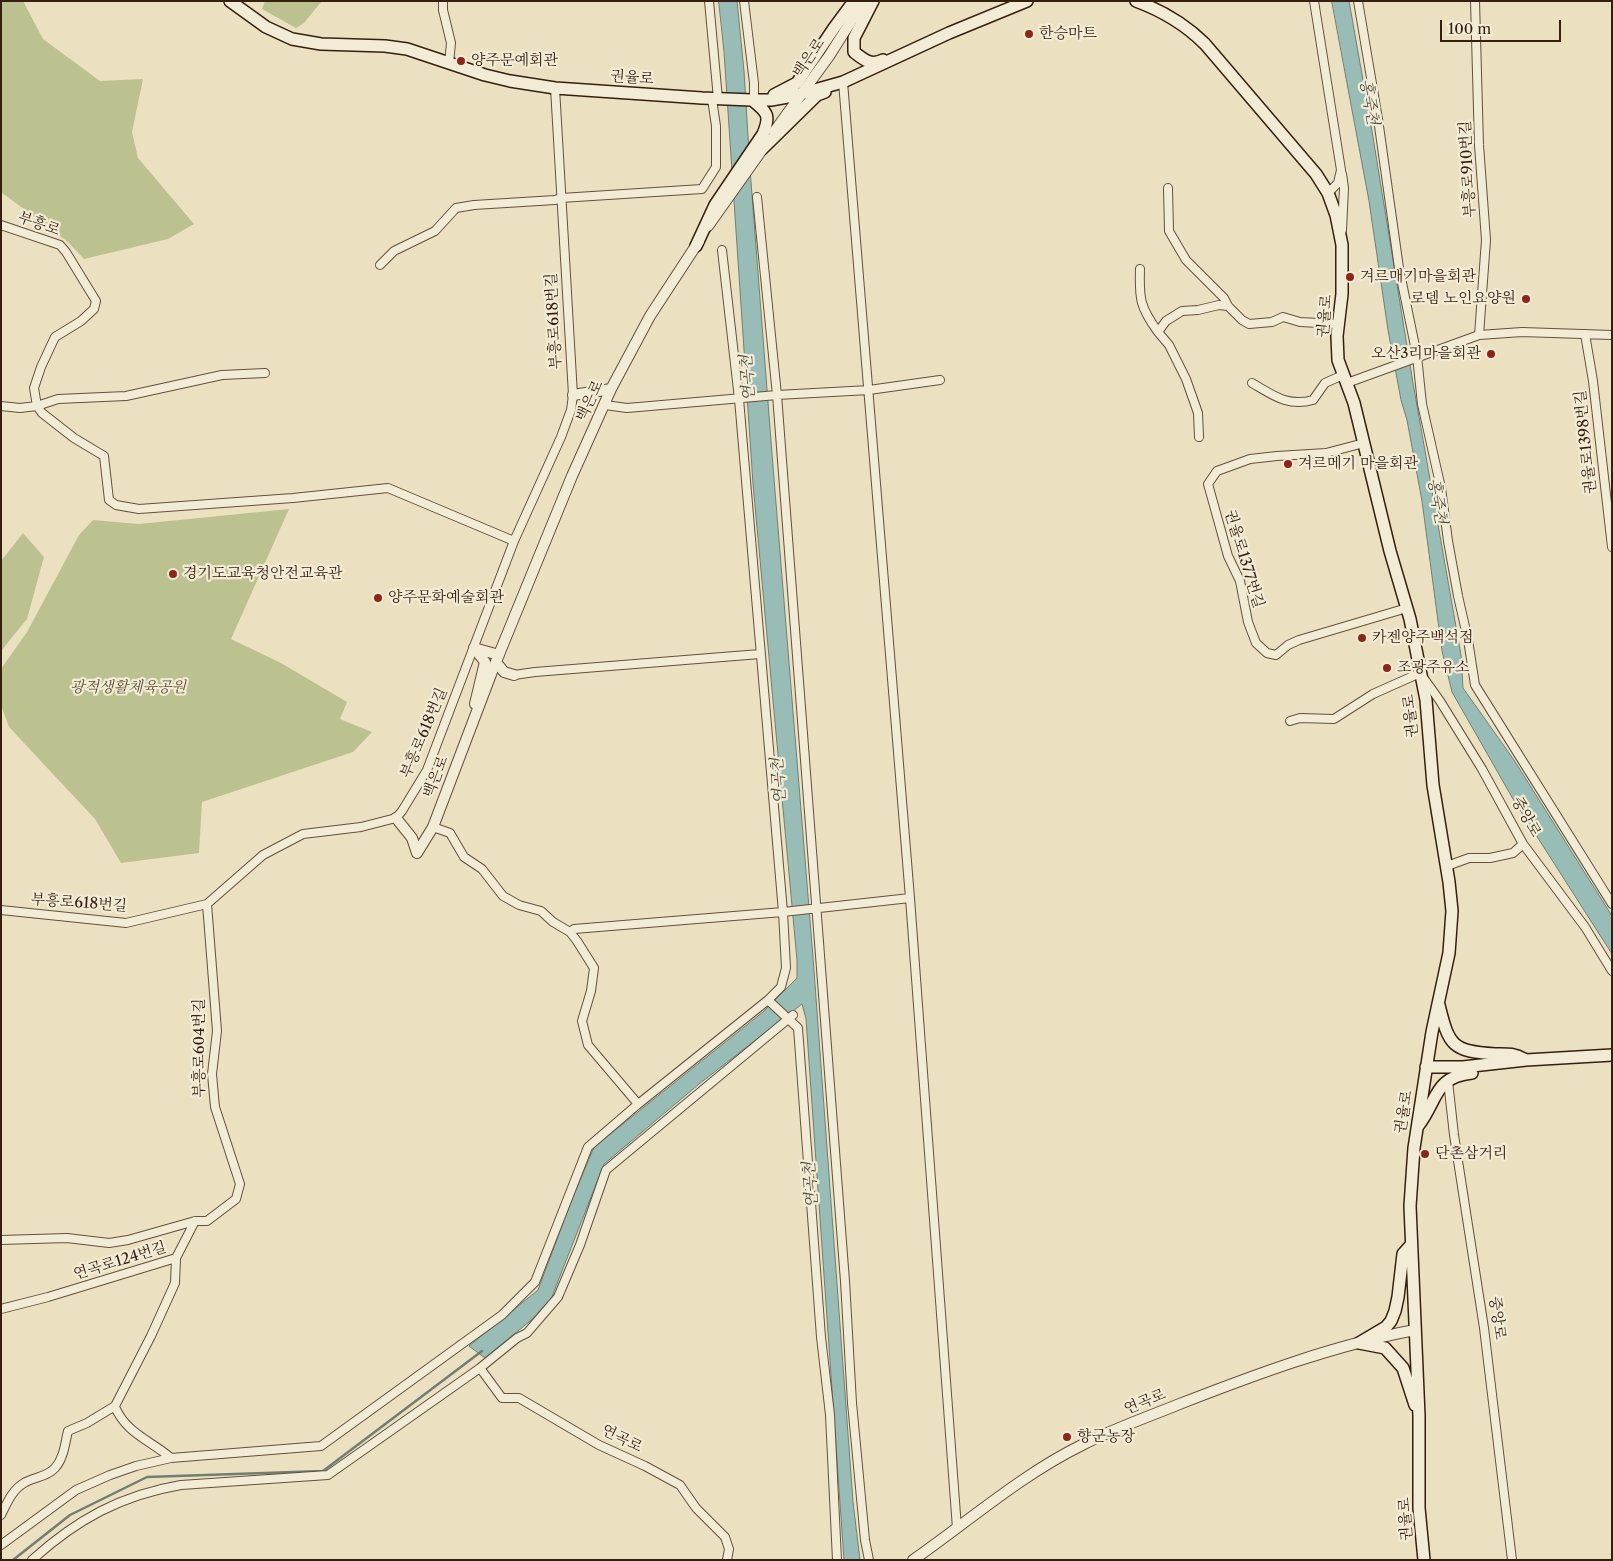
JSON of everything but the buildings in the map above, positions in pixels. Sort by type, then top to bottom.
[{"type":"main road","name":"권율로","points":[[230,1],[266,27],[292,39],[321,44],[398,48],[416,51],[485,75],[510,81],[555,88],[754,100]]},
{"type":"main road","points":[[754,100],[784,90],[797,83],[854,1]]},
{"type":"main road","points":[[873,1],[854,38],[854,52],[865,61],[871,63],[879,62],[894,54],[931,41]]},
{"type":"main road","points":[[758,147],[817,94],[843,84],[931,41],[1026,1]]},
{"type":"main road","name":"권율로","points":[[1136,1],[1173,18],[1205,44],[1316,174],[1328,193],[1342,236],[1342,294],[1337,354],[1354,403],[1390,551],[1407,608],[1426,700],[1434,800],[1447,866],[1452,911],[1451,938],[1426,1067],[1414,1148],[1410,1206],[1419,1416],[1419,1508],[1424,1560]]},
{"type":"main road","points":[[754,100],[770,100],[843,84]]},
{"type":"main road","points":[[696,246],[718,208],[758,147],[768,124],[763,108],[754,100]]},
{"type":"main road","points":[[1438,1000],[1444,1027],[1453,1044],[1462,1050],[1516,1054],[1526,1060]]},
{"type":"main road","points":[[1426,1067],[1463,1067],[1526,1060],[1612,1055]]},
{"type":"main road","points":[[1417,1128],[1427,1115],[1436,1092],[1448,1081],[1461,1074],[1501,1068],[1526,1060]]},
{"type":"main road","points":[[1359,1344],[1386,1327],[1391,1321],[1398,1297],[1403,1254],[1411,1245]]},
{"type":"main road","points":[[1359,1344],[1385,1348],[1403,1368],[1419,1416]]},
{"type":"street","points":[[442,1],[451,43],[449,63]]},
{"type":"street","points":[[380,264],[394,251],[435,231],[456,208],[561,198],[702,189],[716,167],[715,99],[709,1]]},
{"type":"street","points":[[744,1],[754,84],[754,100]]},
{"type":"street","name":"백은로","points":[[718,208],[755,159],[758,147],[803,93],[864,1]]},
{"type":"street","points":[[1314,1],[1344,188],[1342,236]]},
{"type":"street","points":[[1358,1],[1378,119],[1399,268],[1417,356],[1422,404],[1441,488],[1448,541],[1475,685],[1612,904]]},
{"type":"street","name":"부흥로910번길","points":[[1474,1],[1479,145],[1486,240],[1479,335]]},
{"type":"street","points":[[843,84],[910,898],[957,1528]]},
{"type":"street","name":"부흥로618번길","points":[[1,910],[126,923],[207,904],[263,856],[303,834],[361,827],[396,818],[402,811],[427,770],[514,541],[561,437],[571,410],[573,395],[555,88]]},
{"type":"street","points":[[1328,193],[1338,182],[1341,170]]},
{"type":"street","points":[[1168,188],[1169,231],[1186,260],[1224,298],[1228,306],[1242,320],[1249,324],[1272,322],[1283,317],[1300,322],[1339,324]]},
{"type":"street","points":[[757,197],[777,395],[845,1281],[852,1403],[865,1540],[869,1560]]},
{"type":"street","name":"부흥로","points":[[1,225],[60,245],[96,301],[94,309],[81,322],[55,338],[34,388],[37,406]]},
{"type":"street","name":"백은로","points":[[396,818],[412,838],[417,853],[433,827],[572,476],[611,390],[650,316],[696,246]]},
{"type":"street","points":[[1,1545],[76,1490],[128,1468],[171,1458],[320,1446],[502,1315],[535,1282],[588,1147],[638,1104],[768,1000],[781,987],[786,968],[783,912],[739,399],[722,250]]},
{"type":"street","points":[[1140,269],[1139,294],[1143,309],[1169,345],[1186,379],[1198,413],[1199,437]]},
{"type":"street","points":[[1158,332],[1166,321],[1182,311],[1198,310],[1218,305],[1228,306]]},
{"type":"street","points":[[1252,383],[1278,398],[1297,403],[1313,400],[1325,383],[1379,372],[1417,356],[1479,335],[1522,332],[1612,335]]},
{"type":"street","name":"권율로1398번길","points":[[1585,334],[1593,381],[1612,547]]},
{"type":"street","points":[[1,406],[20,408],[37,406],[58,399],[126,396],[222,375],[265,373]]},
{"type":"street","points":[[605,405],[627,408],[777,395],[869,390],[940,380]]},
{"type":"street","points":[[573,395],[611,390]]},
{"type":"street","points":[[37,406],[42,413],[74,438],[104,456],[109,500],[116,505],[139,508],[293,498],[388,488],[514,541]]},
{"type":"street","name":"권율로1377번길","points":[[1364,443],[1326,453],[1250,459],[1218,471],[1208,484],[1228,556],[1240,581],[1248,622],[1256,643],[1267,653],[1276,655],[1288,645],[1306,638],[1407,608]]},
{"type":"street","points":[[474,648],[498,659],[504,672],[514,675],[760,654]]},
{"type":"street","points":[[467,738],[485,662],[474,648]]},
{"type":"street","name":"권율로","points":[[1290,721],[1300,718],[1334,719],[1373,694],[1420,673]]},
{"type":"street","name":"중앙로","points":[[1420,673],[1440,701],[1482,769],[1523,844],[1585,927],[1612,971]]},
{"type":"street","points":[[433,827],[450,833],[464,856],[482,868],[503,896],[519,905],[541,911],[553,922],[570,932],[594,968],[591,991],[582,1021],[588,1045],[638,1104]]},
{"type":"street","points":[[1447,866],[1469,858],[1490,858],[1513,853],[1523,844]]},
{"type":"street","points":[[570,932],[574,929],[783,912],[910,898]]},
{"type":"street","name":"부흥로604번길","points":[[1,1240],[67,1238],[109,1242],[128,1240],[195,1221],[207,1221],[236,1198],[240,1184],[215,1107],[212,1074],[217,1031],[207,904]]},
{"type":"street","points":[[768,1000],[791,1018],[798,1028],[821,1337],[830,1415],[837,1560]]},
{"type":"street","points":[[32,1560],[57,1538],[95,1514],[122,1500],[158,1489],[181,1484],[328,1475],[480,1368],[517,1338],[527,1333],[558,1297],[580,1245],[606,1170],[791,1018]]},
{"type":"street","name":"중앙로","points":[[1448,1081],[1454,1135],[1484,1328],[1512,1560]]},
{"type":"street","points":[[176,1258],[195,1221]]},
{"type":"street","name":"연곡로124번길","points":[[1,1309],[48,1297],[176,1258],[174,1283],[151,1336],[115,1407]]},
{"type":"street","name":"연곡로","points":[[913,1560],[1013,1487],[1082,1445],[1248,1378],[1388,1335],[1415,1330]]},
{"type":"street","name":"연곡로","points":[[480,1368],[502,1398],[519,1398],[599,1445],[645,1466],[680,1485],[696,1508],[726,1537],[729,1549],[727,1560]]},
{"type":"street","points":[[1,1515],[10,1496],[24,1483],[49,1473],[57,1466],[64,1451],[68,1431],[87,1423],[115,1407],[119,1416],[137,1436],[160,1449],[171,1458]]},
{"type":"green space","points":[[1,1],[23,1],[43,39],[100,81],[143,79],[132,132],[138,158],[194,224],[168,239],[84,259],[68,242],[1,192]]},
{"type":"green space","points":[[265,1],[322,1],[304,23],[296,28],[262,9]]},
{"type":"green space","name":"광적생활체육공원","points":[[289,509],[231,639],[281,663],[347,702],[340,719],[372,732],[353,752],[202,802],[199,853],[121,863],[95,819],[9,727],[1,705],[1,669],[27,632],[79,535],[93,520],[139,524]]},
{"type":"green space","points":[[23,533],[44,557],[27,619],[1,651],[1,561]]},
{"type":"water","name":"연곡천","points":[[719,1],[737,1],[744,71],[772,454],[813,957],[853,1502],[860,1560],[844,1560],[806,1019],[802,1004],[699,1084],[604,1164],[551,1299],[530,1321],[485,1358],[469,1346],[538,1290],[594,1147],[763,1012],[797,978],[797,960],[753,484]]},
{"type":"water","points":[[1332,1],[1349,1],[1461,655],[1463,688],[1514,760],[1612,916],[1612,954],[1513,799],[1452,692],[1442,651],[1422,501],[1388,330],[1369,201]]},
{"type":"waterway","points":[[13,1560],[70,1515],[147,1477],[323,1471],[482,1351]]},
{"type":"place","name":"한승마트","points":[[1029,34]]},
{"type":"place","name":"양주문예회관","points":[[461,61]]},
{"type":"place","name":"겨르매기마을회관","points":[[1350,277]]},
{"type":"place","name":"로뎀 노인요양원","points":[[1526,299]]},
{"type":"place","name":"오산3리마을회관","points":[[1491,354]]},
{"type":"place","name":"겨르메기 마을회관","points":[[1288,464]]},
{"type":"place","name":"경기도교육청안전교육관","points":[[173,574]]},
{"type":"place","name":"양주문화예술회관","points":[[378,598]]},
{"type":"place","name":"카젠양주백석점","points":[[1362,638]]},
{"type":"place","name":"조광주유소","points":[[1387,668]]},
{"type":"place","name":"단촌삼거리","points":[[1425,1154]]},
{"type":"place","name":"향군농장","points":[[1067,1437]]},
{"type":"water label","name":"홍죽천","points":[[1369,102]]},
{"type":"water label","name":"홍죽천","points":[[1437,501]]}]
